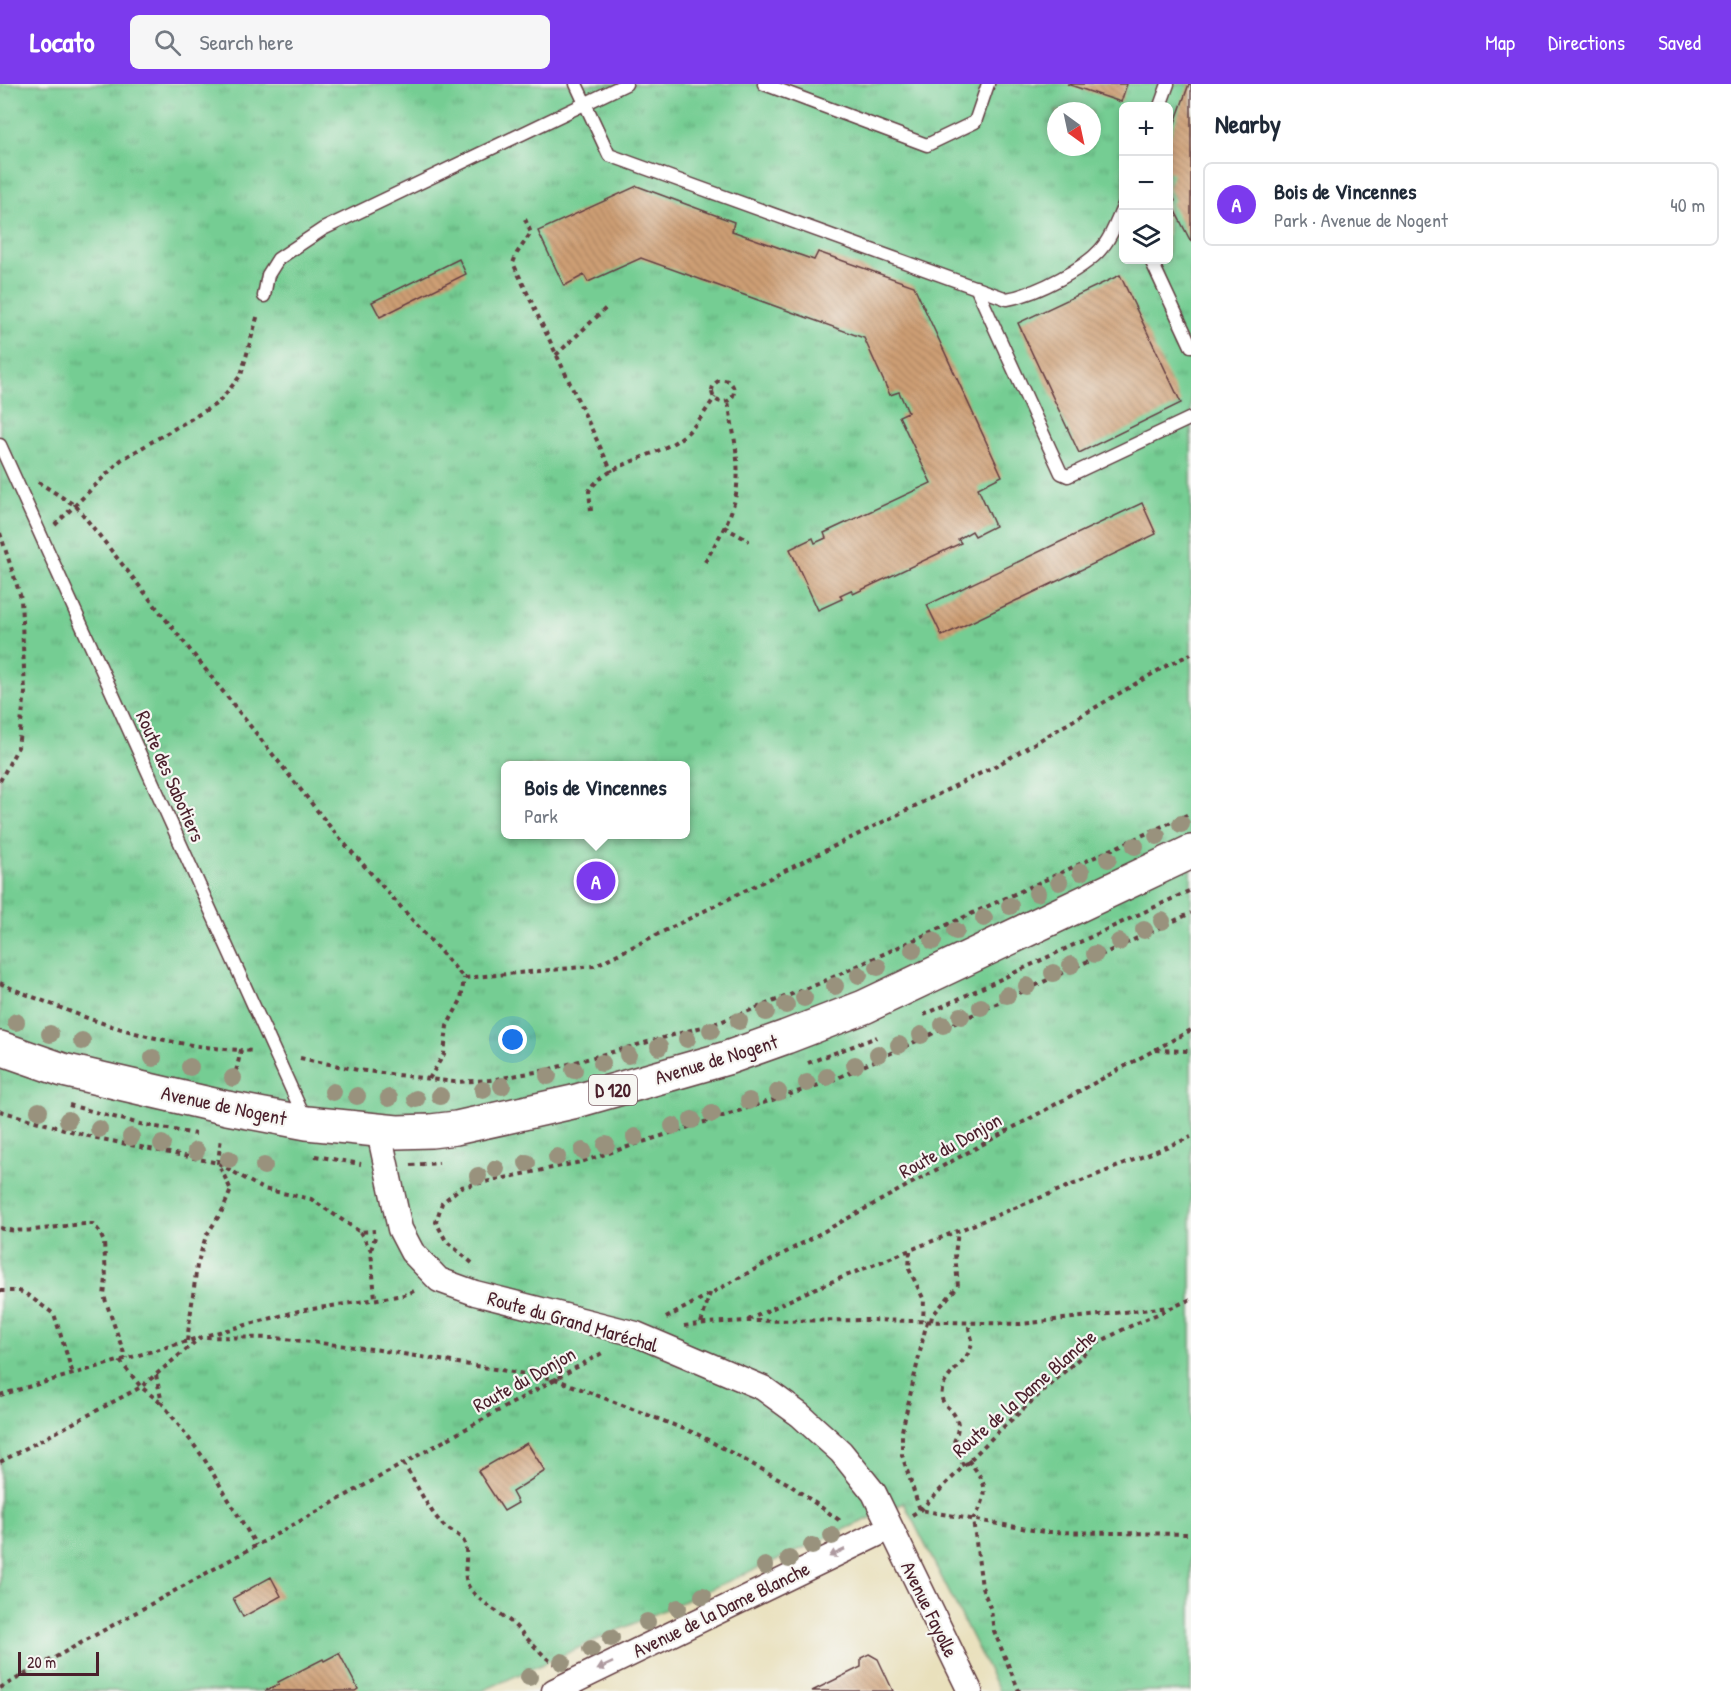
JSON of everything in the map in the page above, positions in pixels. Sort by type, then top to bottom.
[{"type":"main road","name":"Avenue de Nogent","points":[[0,1048],[63,1070],[227,1108],[307,1123],[379,1132],[431,1131],[573,1102],[727,1058],[864,1007],[1191,852]]},
{"type":"street","name":"Route du Grand Maréchal","points":[[379,1132],[400,1229],[412,1252],[439,1280],[475,1293],[636,1334],[763,1388],[800,1415],[841,1452],[873,1493],[890,1528]]},
{"type":"street","name":"Avenue de la Dame Blanche","points":[[554,1691],[890,1528]]},
{"type":"street","name":"Avenue Fayolle","points":[[890,1528],[970,1691]]},
{"type":"lane","points":[[576,84],[609,155],[1007,299],[1051,285],[1082,265],[1105,245],[1122,210]]},
{"type":"lane","points":[[264,296],[268,275],[278,259],[323,230],[626,84]]},
{"type":"lane","points":[[764,84],[927,145],[975,122],[988,84]]},
{"type":"lane","points":[[1161,102],[1168,84]]},
{"type":"lane","points":[[1153,264],[1191,346]]},
{"type":"lane","points":[[976,287],[1061,473],[1068,476],[1191,418]]},
{"type":"lane","name":"Route des Sabotiers","points":[[0,445],[307,1123]]},
{"type":"path","points":[[525,219],[531,233],[513,263],[612,472]]},
{"type":"path","points":[[42,537],[121,460],[218,403],[241,375],[264,296]]},
{"type":"path","points":[[556,355],[606,308]]},
{"type":"path","points":[[720,380],[726,380],[732,384],[735,391],[728,401],[715,398],[712,391],[714,385],[720,380]]},
{"type":"path","points":[[591,511],[589,491],[598,479],[677,441],[697,423],[715,398]]},
{"type":"path","points":[[705,562],[724,527],[735,499],[738,478],[728,401]]},
{"type":"path","points":[[76,506],[335,833],[465,978]]},
{"type":"path","points":[[724,527],[749,541]]},
{"type":"path","points":[[0,533],[21,598],[25,693],[18,747],[0,781]]},
{"type":"path","points":[[465,978],[594,966],[1002,763],[1164,667],[1191,654]]},
{"type":"path","points":[[0,982],[91,1021],[171,1041],[221,1049],[274,1053],[358,1070],[429,1079],[454,1082],[481,1080],[547,1070],[720,1022],[818,984],[1191,813]]},
{"type":"path","points":[[476,1266],[446,1241],[436,1222],[442,1203],[461,1187],[581,1162],[831,1080],[1191,913]]},
{"type":"path","points":[[429,1079],[444,1054],[447,1026],[461,1000],[465,978]]},
{"type":"path","name":"Route du Donjon","points":[[0,1688],[710,1293],[1191,1030]]},
{"type":"path","points":[[187,1341],[196,1266],[206,1236],[222,1211],[231,1190],[218,1163],[227,1108],[241,1050]]},
{"type":"path","points":[[1154,1050],[1191,1051]]},
{"type":"path","points":[[0,1111],[92,1137],[218,1163],[263,1189],[311,1199],[360,1232],[371,1250]]},
{"type":"path","points":[[747,1321],[811,1290],[1191,1137]]},
{"type":"path","points":[[0,1228],[18,1231],[63,1228],[78,1223],[93,1224],[104,1242],[106,1278],[104,1296],[126,1359]]},
{"type":"path","points":[[360,1232],[376,1231],[371,1250],[375,1299]]},
{"type":"path","points":[[927,1321],[958,1286],[955,1254],[958,1232]]},
{"type":"path","points":[[910,1251],[909,1269],[924,1300],[927,1321],[903,1431],[902,1455],[920,1510],[1044,1532],[1191,1534]]},
{"type":"path","points":[[0,1395],[299,1311],[404,1295],[439,1280]]},
{"type":"path","points":[[0,1291],[18,1291],[26,1294],[54,1314],[73,1374]]},
{"type":"path","points":[[701,1323],[710,1293]]},
{"type":"path","name":"Route de la Dame Blanche","points":[[890,1528],[920,1510],[968,1460],[1094,1346],[1124,1329],[1191,1299]]},
{"type":"path","points":[[681,1327],[701,1323],[747,1321],[872,1320],[1021,1324],[1173,1306]]},
{"type":"path","points":[[963,1466],[953,1446],[957,1432],[956,1417],[942,1402],[942,1398],[946,1381],[970,1348],[972,1340],[969,1328],[972,1323]]},
{"type":"path","points":[[0,1462],[141,1387],[201,1337],[276,1338],[374,1349],[555,1379],[697,1434],[787,1483],[838,1520],[842,1526]]},
{"type":"path","points":[[120,1361],[141,1387],[162,1403],[203,1457],[256,1545]]},
{"type":"path","points":[[156,1375],[162,1403]]},
{"type":"path","points":[[968,1460],[984,1480],[985,1495],[973,1519],[982,1587],[991,1610],[994,1630],[1019,1691]]},
{"type":"path","points":[[403,1463],[416,1482],[430,1511],[450,1532],[459,1535],[465,1543],[467,1585],[480,1599],[517,1628],[556,1667]]},
{"type":"green space","points":[[0,84],[1191,84],[1191,1691],[999,1691],[904,1503],[482,1691],[0,1691]]},
{"type":"building","points":[[1067,84],[1127,84],[1121,102]]},
{"type":"building","points":[[1189,84],[1191,84],[1191,242],[1173,207],[1175,201],[1173,196],[1173,128]]},
{"type":"building","points":[[637,186],[734,222],[732,231],[814,260],[818,252],[914,286],[1002,476],[978,488],[995,526],[975,536],[972,531],[958,539],[961,543],[853,594],[851,590],[840,595],[842,599],[818,610],[790,549],[813,538],[815,543],[826,538],[824,533],[931,483],[899,416],[908,412],[899,392],[890,395],[864,338],[641,258],[588,282],[584,275],[564,286],[538,231]]},
{"type":"building","points":[[459,259],[466,274],[380,317],[372,302]]},
{"type":"building","points":[[1120,275],[1181,403],[1079,453],[1018,323]]},
{"type":"building","points":[[1142,503],[1156,534],[942,636],[927,605]]},
{"type":"building","points":[[527,1443],[545,1471],[512,1492],[518,1503],[504,1511],[478,1471]]},
{"type":"building","points":[[271,1577],[281,1596],[243,1617],[233,1598]]},
{"type":"building","points":[[339,1653],[358,1689],[355,1691],[265,1691],[279,1684],[278,1682]]},
{"type":"building","points":[[869,1654],[878,1659],[893,1691],[812,1691],[861,1667],[861,1658]]},
{"type":"place","name":"Bois de Vincennes","points":[[596,881]]}]
